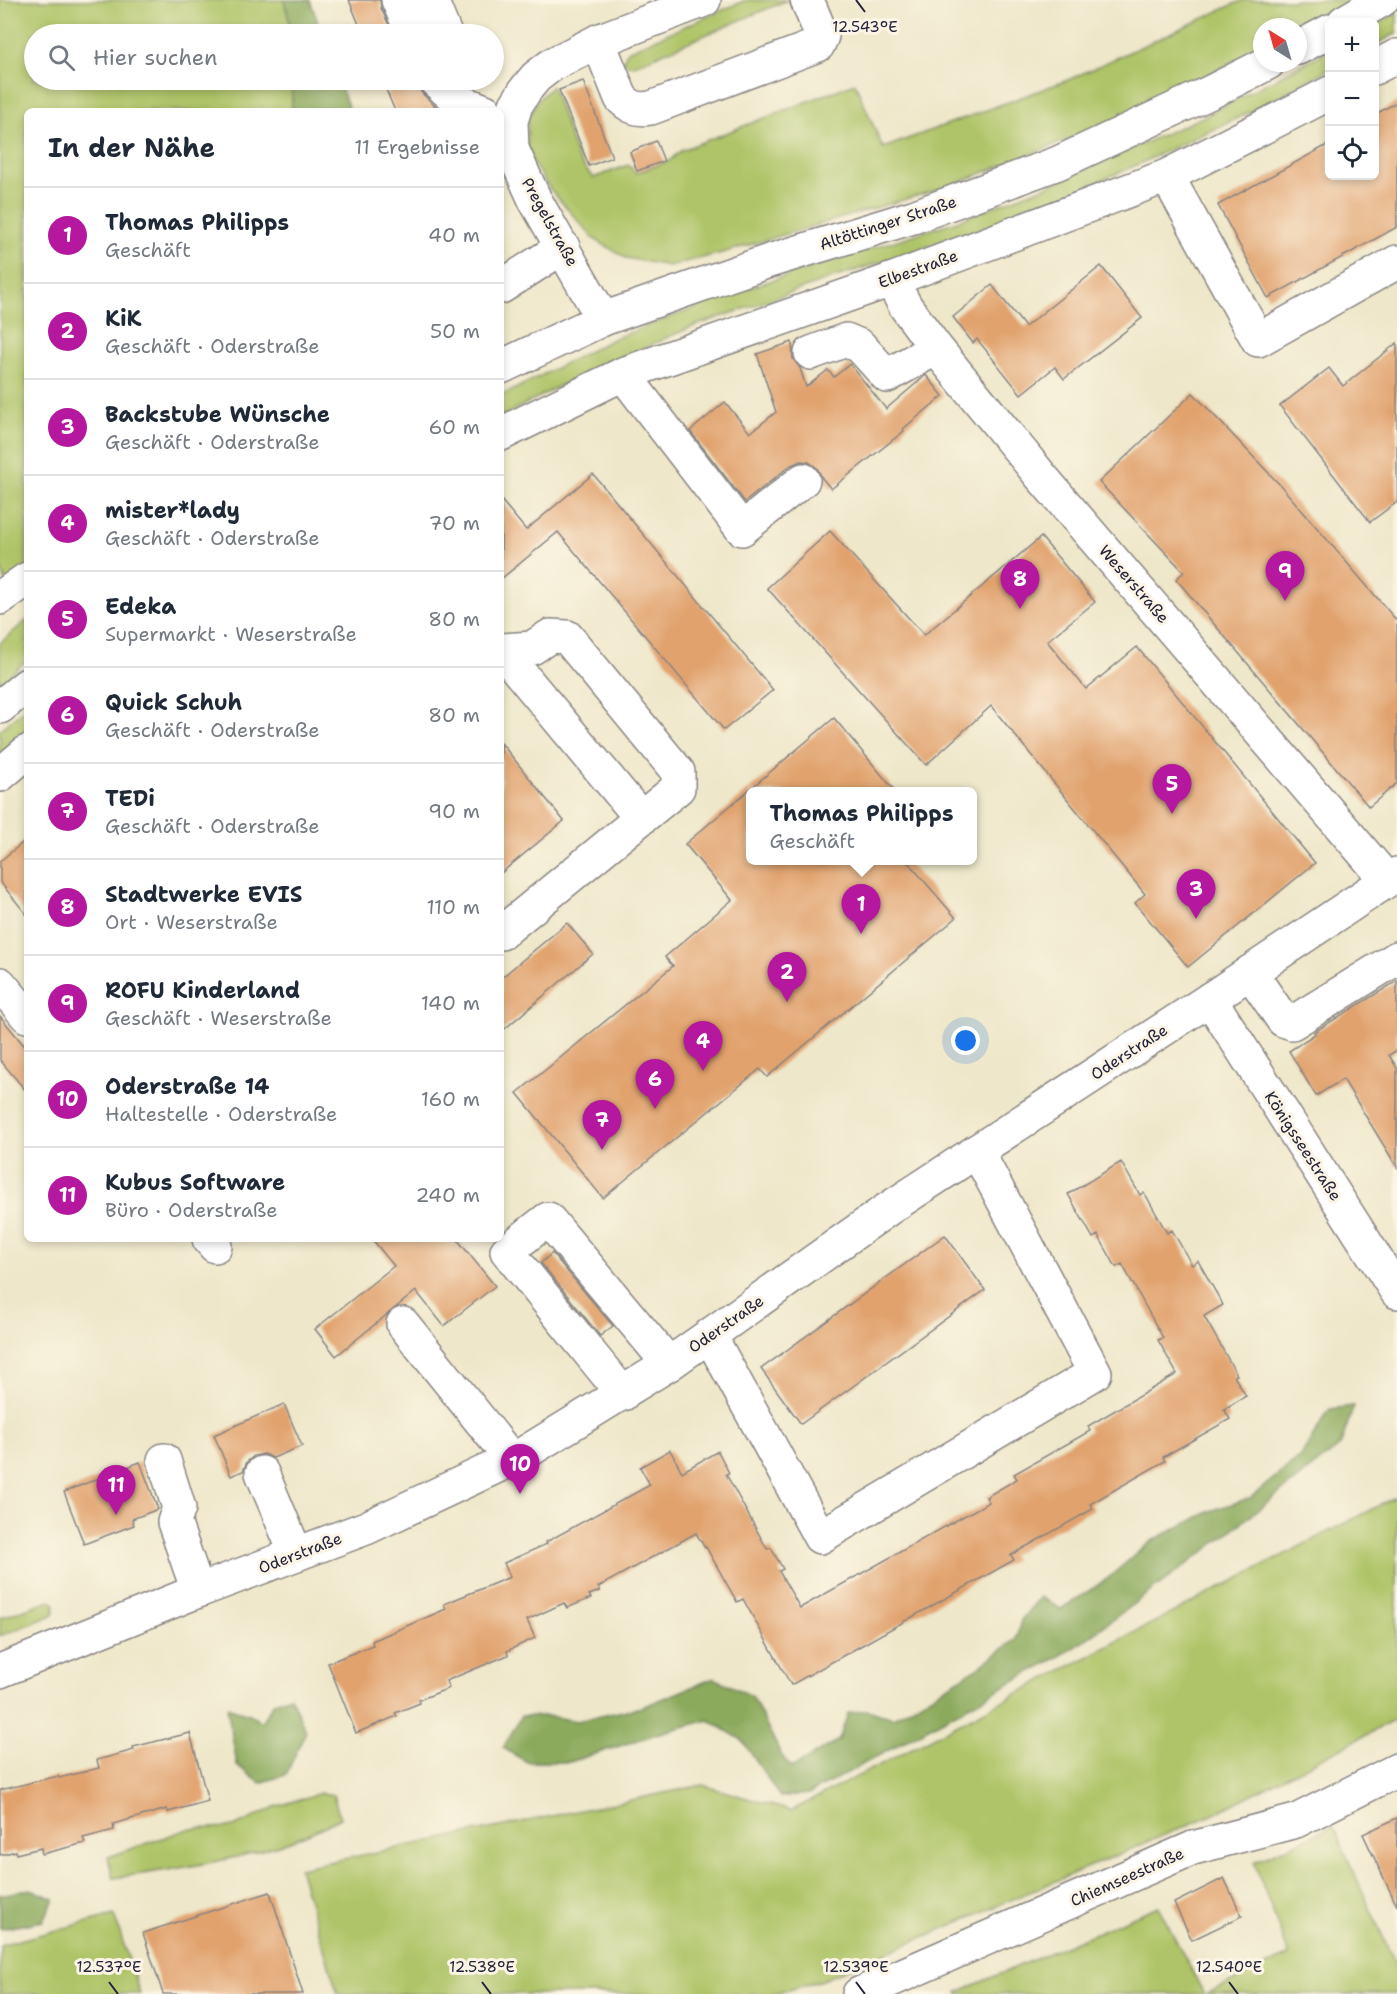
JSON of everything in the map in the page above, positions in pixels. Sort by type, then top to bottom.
[{"type":"street","points":[[398,0],[409,24]]},
{"type":"street","points":[[431,0],[441,24]]},
{"type":"street","name":"Pregelstraße","points":[[487,107],[516,105],[536,77],[553,64],[598,41],[704,0]]},
{"type":"street","points":[[598,41],[621,98],[638,110],[651,108],[818,45],[822,36],[807,0]]},
{"type":"street","points":[[1351,18],[1382,0]]},
{"type":"street","points":[[1307,43],[1325,33]]},
{"type":"street","points":[[1379,65],[1397,56]]},
{"type":"street","name":"Altöttinger Straße","points":[[504,366],[603,319],[769,261],[913,217],[1058,163],[1253,71]]},
{"type":"street","points":[[446,90],[457,100],[487,107]]},
{"type":"street","name":"Elbestraße","points":[[504,433],[623,374],[891,280],[1167,176],[1325,95]]},
{"type":"street","name":"Pregelstraße","points":[[504,136],[535,200],[603,319]]},
{"type":"street","points":[[1167,176],[1258,340],[1397,262]]},
{"type":"street","points":[[504,285],[563,246]]},
{"type":"street","name":"Weserstraße","points":[[891,280],[906,307],[936,348],[1040,475],[1392,877]]},
{"type":"street","points":[[811,353],[846,340],[860,346],[887,376],[936,348]]},
{"type":"street","points":[[623,374],[742,529],[803,480]]},
{"type":"street","points":[[0,598],[24,581]]},
{"type":"street","points":[[504,650],[532,648],[550,636],[567,637],[678,772],[678,788],[504,931]]},
{"type":"street","points":[[504,654],[640,818]]},
{"type":"street","points":[[0,707],[24,687]]},
{"type":"street","points":[[0,775],[24,755]]},
{"type":"street","name":"Oderstraße","points":[[0,1671],[198,1591],[366,1528],[512,1460],[669,1364],[888,1209],[1392,877]]},
{"type":"street","points":[[1250,972],[1283,1020],[1292,1023],[1397,958]]},
{"type":"street","points":[[0,984],[24,1012]]},
{"type":"street","name":"Königsseestraße","points":[[1210,999],[1397,1292]]},
{"type":"street","points":[[710,1335],[820,1538],[1095,1373],[977,1151]]},
{"type":"street","points":[[623,1394],[507,1251],[548,1219],[669,1364]]},
{"type":"street","points":[[403,1324],[512,1460]]},
{"type":"street","points":[[164,1460],[179,1508],[174,1522],[198,1591]]},
{"type":"street","points":[[262,1473],[296,1554]]},
{"type":"street","name":"Chiemseestraße","points":[[859,1994],[1193,1848],[1296,1821],[1397,1770]]},
{"type":"green space","points":[[0,0],[284,0],[289,24],[24,24],[24,90],[292,90],[292,108],[24,108],[24,572],[7,585],[0,565]]},
{"type":"green space","points":[[284,0],[310,0],[318,24],[289,24]]},
{"type":"green space","points":[[746,0],[788,0],[632,66],[623,62],[627,51]]},
{"type":"green space","points":[[1243,0],[1356,0],[1307,24],[1307,18],[1253,18],[1253,51],[1103,126],[947,187],[722,253],[669,266],[626,258],[594,239],[550,189],[533,163],[527,145],[528,120],[538,100],[552,86],[578,159],[593,178],[629,165],[636,173],[669,161],[682,150],[855,83],[883,148],[1068,80]]},
{"type":"green space","points":[[1397,13],[1397,33],[1379,43],[1379,23]]},
{"type":"green space","points":[[1325,52],[1325,71],[1248,113],[1128,169],[1004,221],[689,328],[573,379],[504,415],[504,394],[615,338],[751,287],[957,221],[1062,180],[1207,115],[1288,72],[1307,72],[1307,62]]},
{"type":"green space","points":[[292,90],[342,90],[349,108],[292,108]]},
{"type":"green space","points":[[24,623],[24,663],[0,683],[0,643]]},
{"type":"green space","points":[[24,710],[24,734],[0,754],[0,730]]},
{"type":"green space","points":[[1354,1406],[1340,1446],[1205,1551],[1074,1648],[809,1794],[780,1797],[742,1740],[709,1720],[663,1732],[570,1762],[527,1762],[503,1748],[521,1716],[547,1716],[577,1721],[642,1707],[714,1678],[752,1696],[782,1756],[791,1768],[839,1740],[848,1713],[868,1710],[893,1718],[978,1668],[1016,1639],[1021,1620],[1040,1597],[1061,1609],[1107,1579],[1150,1542],[1210,1511],[1250,1498],[1300,1457],[1330,1409]]},
{"type":"green space","points":[[1397,1496],[1397,1719],[1214,1814],[822,1980],[775,1994],[338,1994],[299,1868],[703,1785],[791,1811]]},
{"type":"green space","points":[[50,1600],[55,1605],[53,1615],[0,1636],[0,1618]]},
{"type":"green space","points":[[290,1696],[306,1731],[286,1775],[260,1783],[237,1765],[227,1707],[249,1714],[261,1722],[274,1702]]},
{"type":"green space","points":[[321,1793],[333,1795],[340,1818],[314,1831],[258,1851],[229,1858],[113,1878],[108,1857],[188,1829],[234,1827],[275,1807]]},
{"type":"green space","points":[[1333,1826],[1397,1968],[1397,1994],[1206,1994],[1289,1955],[1254,1862]]},
{"type":"green space","points":[[31,1889],[54,1899],[43,1921],[0,1929],[0,1895]]},
{"type":"green space","points":[[1158,1906],[1204,1994],[959,1994],[958,1992]]},
{"type":"green space","points":[[114,1915],[140,1994],[0,1994],[0,1945]]},
{"type":"building","points":[[349,0],[380,0],[388,24],[359,24]]},
{"type":"building","points":[[583,81],[612,157],[589,166],[559,90]]},
{"type":"building","points":[[386,90],[420,90],[437,108],[394,108]]},
{"type":"building","points":[[1397,102],[1397,227],[1268,298],[1218,205],[1325,146],[1325,180],[1379,180],[1379,112]]},
{"type":"building","points":[[656,141],[664,161],[637,171],[630,152]]},
{"type":"building","points":[[1101,266],[1142,318],[1064,379],[1055,367],[1021,394],[977,339],[973,343],[953,317],[992,285],[1025,327]]},
{"type":"building","points":[[792,342],[793,359],[800,368],[806,387],[828,370],[834,377],[850,364],[886,409],[926,375],[943,396],[903,429],[904,431],[831,489],[817,468],[809,462],[801,461],[791,465],[745,502],[690,431],[725,402],[750,433],[776,412],[757,354]]},
{"type":"building","points":[[1397,343],[1397,502],[1370,522],[1280,406],[1329,368],[1343,386]]},
{"type":"building","points":[[1193,393],[1281,486],[1397,621],[1397,783],[1369,807],[1176,579],[1184,572],[1099,482]]},
{"type":"building","points":[[593,474],[773,690],[724,730],[558,532],[504,577],[504,504],[526,530]]},
{"type":"building","points":[[830,531],[924,635],[1041,537],[1095,602],[1047,641],[1086,689],[1137,647],[1315,863],[1188,967],[1135,903],[1145,894],[991,706],[926,765],[767,588]]},
{"type":"building","points":[[834,718],[892,787],[752,787]]},
{"type":"building","points":[[504,747],[564,821],[504,871]]},
{"type":"building","points":[[746,792],[746,865],[910,865],[956,918],[767,1077],[760,1069],[603,1198],[517,1093],[673,966],[665,957],[732,900],[685,844]]},
{"type":"building","points":[[24,841],[24,911],[0,882],[0,861]]},
{"type":"building","points":[[567,923],[593,954],[504,1029],[504,976]]},
{"type":"building","points":[[1397,981],[1397,1050],[1389,1055],[1397,1068],[1397,1167],[1343,1079],[1316,1096],[1289,1051],[1315,1034],[1314,1032]]},
{"type":"building","points":[[0,1016],[24,1045],[24,1088],[0,1060]]},
{"type":"building","points":[[1121,1162],[1140,1195],[1144,1192],[1167,1233],[1172,1230],[1192,1265],[1198,1261],[1223,1305],[1204,1316],[1246,1396],[1224,1409],[1230,1419],[1163,1457],[1165,1461],[1090,1504],[1093,1509],[1011,1555],[1014,1560],[791,1685],[743,1599],[737,1602],[696,1533],[598,1587],[600,1591],[589,1595],[591,1598],[567,1608],[564,1603],[527,1620],[535,1638],[507,1651],[508,1655],[446,1681],[449,1688],[419,1700],[420,1703],[395,1713],[397,1716],[356,1733],[328,1663],[373,1645],[372,1641],[446,1609],[444,1604],[510,1577],[504,1563],[547,1544],[546,1542],[650,1485],[640,1467],[670,1450],[682,1472],[718,1451],[729,1473],[726,1474],[767,1549],[771,1548],[783,1569],[779,1571],[800,1608],[989,1502],[986,1497],[1017,1479],[1014,1474],[1090,1431],[1088,1426],[1177,1374],[1158,1340],[1163,1338],[1122,1264],[1116,1267],[1098,1235],[1093,1238],[1068,1194]]},
{"type":"building","points":[[945,1235],[985,1290],[801,1424],[761,1369]]},
{"type":"building","points":[[374,1242],[459,1242],[495,1286],[444,1326],[416,1291],[336,1356],[315,1329],[394,1266]]},
{"type":"building","points":[[552,1253],[613,1326],[600,1336],[541,1263]]},
{"type":"building","points":[[284,1404],[302,1446],[273,1458],[264,1454],[254,1456],[247,1462],[243,1471],[231,1476],[214,1435]]},
{"type":"building","points":[[140,1462],[158,1509],[132,1519],[134,1525],[84,1544],[64,1492]]},
{"type":"building","points":[[190,1733],[208,1801],[168,1812],[167,1809],[113,1824],[114,1830],[83,1838],[85,1843],[42,1854],[41,1848],[0,1855],[0,1790],[99,1768],[97,1760],[134,1750],[133,1747]]},
{"type":"building","points":[[1397,1818],[1397,1906],[1363,1834]]},
{"type":"building","points":[[1224,1878],[1242,1916],[1192,1940],[1174,1903]]},
{"type":"building","points":[[270,1892],[303,1994],[163,1994],[143,1933]]},
{"type":"place","name":"ROFU Kinderland","points":[[1285,601]]},
{"type":"place","name":"Stadtwerke EVIS","points":[[1020,609]]},
{"type":"place","name":"Edeka","points":[[1172,814]]},
{"type":"place","name":"Backstube Wünsche","points":[[1196,919]]},
{"type":"place","name":"Thomas Philipps","points":[[861,934]]},
{"type":"place","name":"KiK","points":[[787,1002]]},
{"type":"place","name":"mister*lady","points":[[703,1071]]},
{"type":"place","name":"Quick Schuh","points":[[655,1109]]},
{"type":"place","name":"TEDi","points":[[602,1150]]},
{"type":"place","name":"Oderstraße 14","points":[[520,1494]]},
{"type":"place","name":"Kubus Software","points":[[116,1515]]}]
